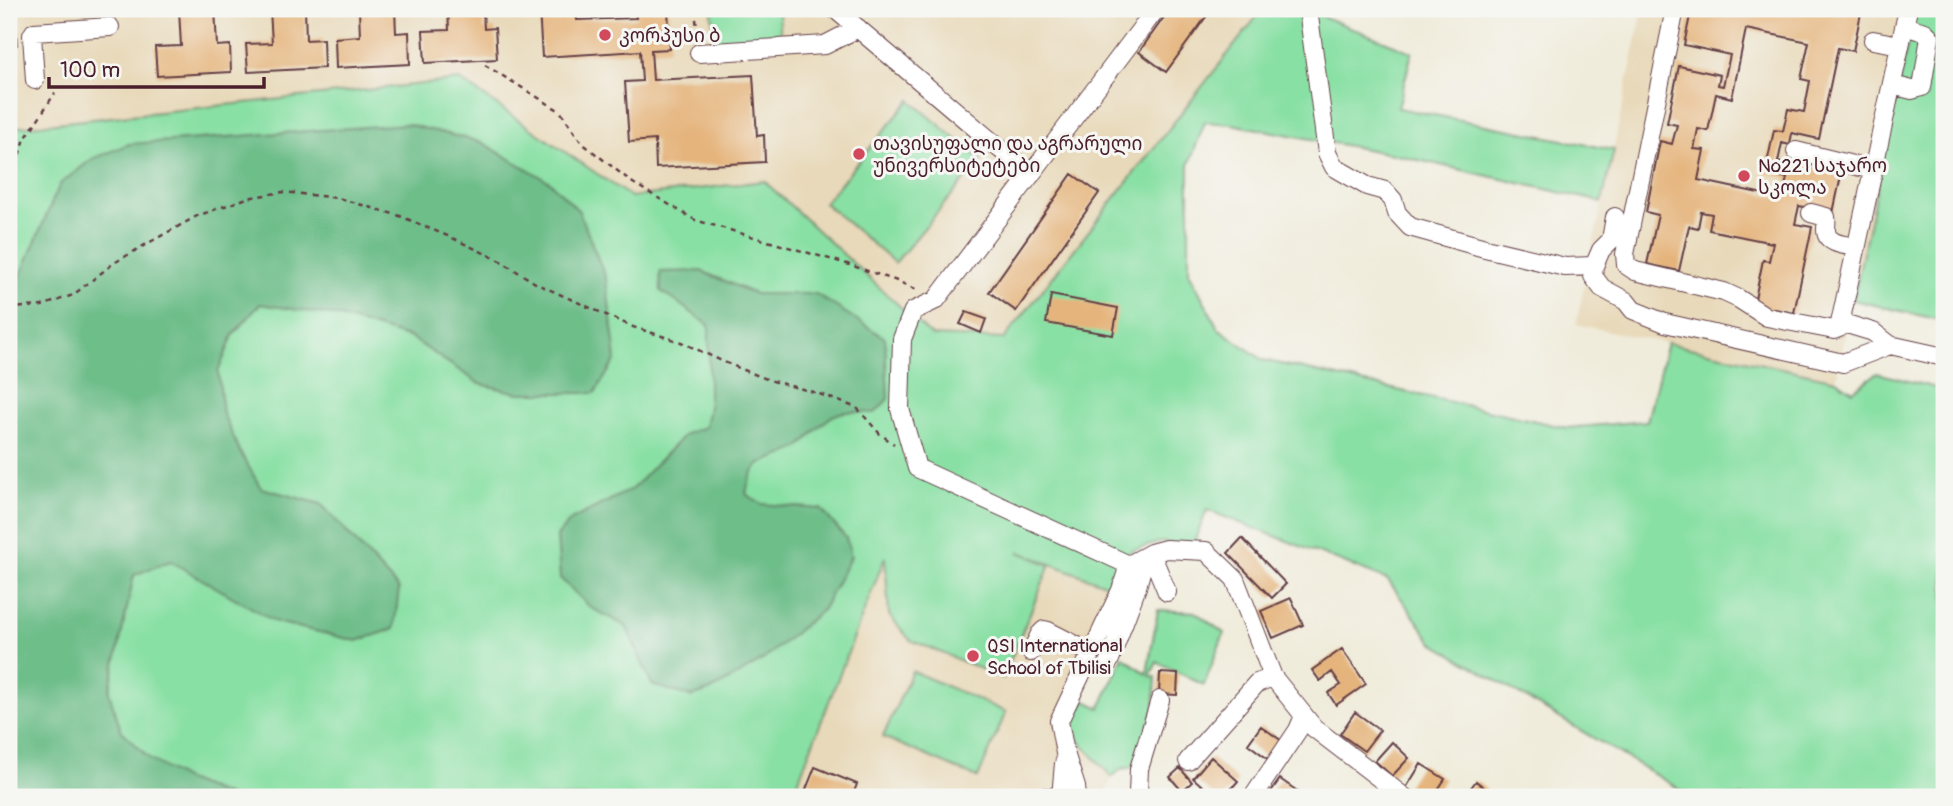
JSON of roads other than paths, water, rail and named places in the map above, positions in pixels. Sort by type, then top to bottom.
[{"type":"street","points":[[835,9],[1031,175]]},
{"type":"street","points":[[1156,9],[936,300],[914,311],[902,339],[900,409],[917,468],[1141,558],[1167,592]]},
{"type":"street","points":[[1308,9],[1327,153],[1334,167],[1367,186],[1385,191],[1409,227],[1566,267],[1594,266]]},
{"type":"street","points":[[1675,9],[1625,254],[1626,265],[1635,271],[1724,292],[1767,317],[1834,331],[1839,328],[1906,17],[1930,37],[1922,87],[1912,90],[1892,85]]},
{"type":"street","points":[[35,79],[34,32],[110,27]]},
{"type":"street","points":[[699,53],[825,45],[858,28]]},
{"type":"street","points":[[1873,40],[1900,45]]},
{"type":"street","points":[[1796,150],[1873,170]]},
{"type":"street","points":[[1811,213],[1826,217],[1826,231],[1830,239],[1856,247]]},
{"type":"street","points":[[1615,217],[1611,240],[1601,250],[1593,276],[1602,288],[1626,300],[1633,310],[1665,323],[1843,363],[1890,345]]},
{"type":"street","points":[[1840,322],[1873,332],[1890,345],[1944,357]]},
{"type":"street","points":[[1077,797],[1059,721],[1121,590],[1141,558],[1166,549],[1206,551],[1235,579],[1273,677],[1314,728],[1404,797]]},
{"type":"street","points":[[1109,662],[1137,587],[1141,558]]},
{"type":"street","points":[[1031,652],[1040,634],[1048,631],[1091,653]]},
{"type":"street","points":[[1188,761],[1257,683],[1273,677]]},
{"type":"street","points":[[1137,796],[1139,769],[1160,700]]},
{"type":"street","points":[[1253,797],[1298,730],[1304,716]]},
{"type":"street","points":[[1041,797],[1060,797],[1065,753]]},
{"type":"place","name":"კორპუსი ბ","points":[[605,35]]},
{"type":"place","name":"თავისუფალი და აგრარული უნივერსიტეტები","points":[[859,154]]},
{"type":"place","name":"№221 საჯარო სკოლა","points":[[1744,176]]},
{"type":"place","name":"QSI International School of Tbilisi","points":[[973,656]]}]
